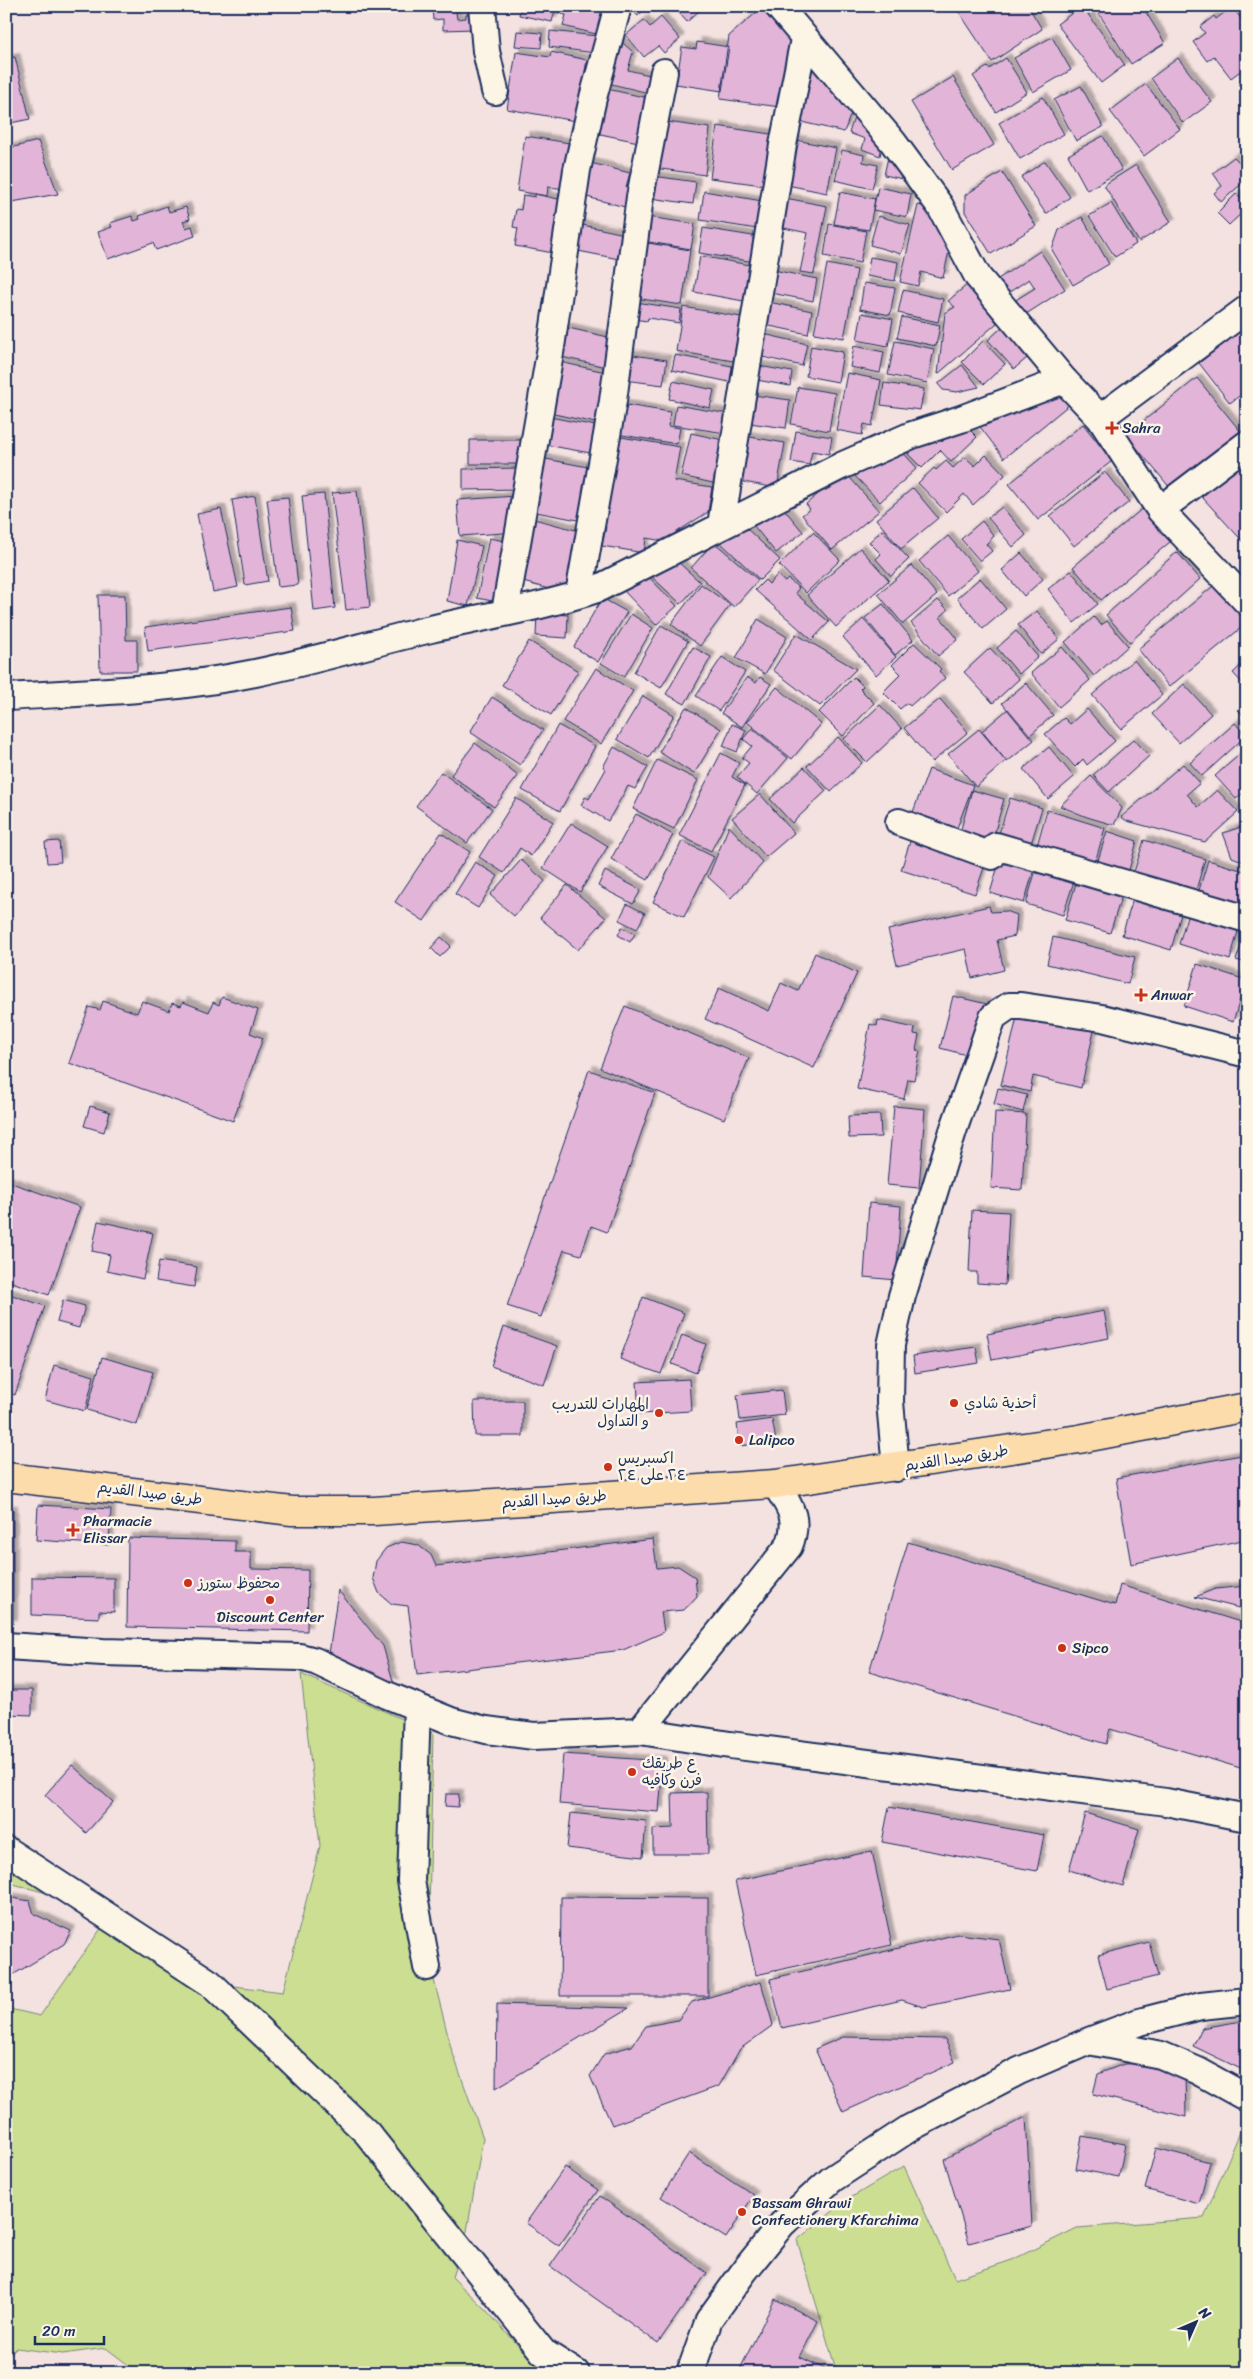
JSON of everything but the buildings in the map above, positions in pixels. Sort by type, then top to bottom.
[{"type":"highway","name":"طريق صيدا القديم","points":[[6,1477],[292,1511],[374,1511],[775,1484],[1079,1440],[1247,1408]]},
{"type":"street","points":[[482,6],[486,51],[495,91]]},
{"type":"street","points":[[505,612],[551,347],[577,170],[593,98],[618,6]]},
{"type":"street","points":[[778,6],[804,40],[893,142],[940,206],[978,277],[1064,380],[1100,418],[1160,510],[1247,602]]},
{"type":"street","points":[[721,525],[783,145],[804,40]]},
{"type":"street","points":[[580,594],[612,401],[640,197],[664,72]]},
{"type":"street","points":[[1100,418],[1247,309]]},
{"type":"street","points":[[6,697],[170,687],[254,673],[386,640],[534,607],[580,594],[596,588],[841,466],[912,435],[962,420],[1064,380]]},
{"type":"street","points":[[1160,510],[1247,444]]},
{"type":"street","points":[[899,822],[992,856],[996,846],[1247,919]]},
{"type":"street","points":[[896,1468],[890,1402],[891,1346],[908,1278],[956,1123],[993,1017],[1009,1006],[1021,1006],[1102,1018],[1247,1054]]},
{"type":"street","points":[[640,1731],[789,1546],[794,1524],[793,1512],[775,1484]]},
{"type":"street","points":[[6,1646],[103,1652],[300,1657],[315,1661],[451,1721],[486,1730],[534,1736],[640,1731],[1166,1802],[1247,1818]]},
{"type":"street","points":[[418,1707],[411,1881],[427,1967]]},
{"type":"street","points":[[6,1850],[210,1983],[367,2133],[543,2352],[576,2373]]},
{"type":"street","points":[[690,2373],[709,2320],[745,2270],[782,2224],[832,2178],[910,2128],[1019,2071],[1089,2041],[1139,2022],[1201,2006],[1247,2001]]},
{"type":"street","points":[[1089,2041],[1161,2055],[1198,2071],[1247,2098]]},
{"type":"green space","points":[[301,1674],[433,1733],[428,1956],[451,2048],[483,2138],[467,2231],[452,2277],[486,2310],[543,2373],[139,2373],[106,2348],[63,2354],[16,2348],[6,2357],[6,2008],[40,2016],[109,1917],[177,1979],[283,1992],[320,1846]]},
{"type":"green space","points":[[6,1842],[54,1895],[6,1882]]},
{"type":"green space","points":[[1247,2115],[1247,2373],[837,2373],[797,2240],[847,2200],[904,2166],[955,2279],[1012,2260],[1077,2228],[1204,2218]]},
{"type":"place","name":"Sahra","points":[[1112,428]]},
{"type":"place","name":"Anwar","points":[[1141,995]]},
{"type":"place","name":"أحذية شادي","points":[[954,1403]]},
{"type":"place","name":"المهارات للتدريب و التداول","points":[[659,1413]]},
{"type":"place","name":"Lalipco","points":[[739,1440]]},
{"type":"place","name":"اكسبريس ٢٤ على ٢٤","points":[[608,1467]]},
{"type":"place","name":"Pharmacie Elissar","points":[[73,1530]]},
{"type":"place","name":"محفوظ ستورز","points":[[188,1583]]},
{"type":"place","name":"Discount Center","points":[[270,1600]]},
{"type":"place","name":"Sipco","points":[[1062,1648]]},
{"type":"place","name":"ع طريقك فرن وكافيه","points":[[632,1772]]},
{"type":"place","name":"Bassam Ghrawi Confectionery Kfarchima","points":[[742,2212]]}]
